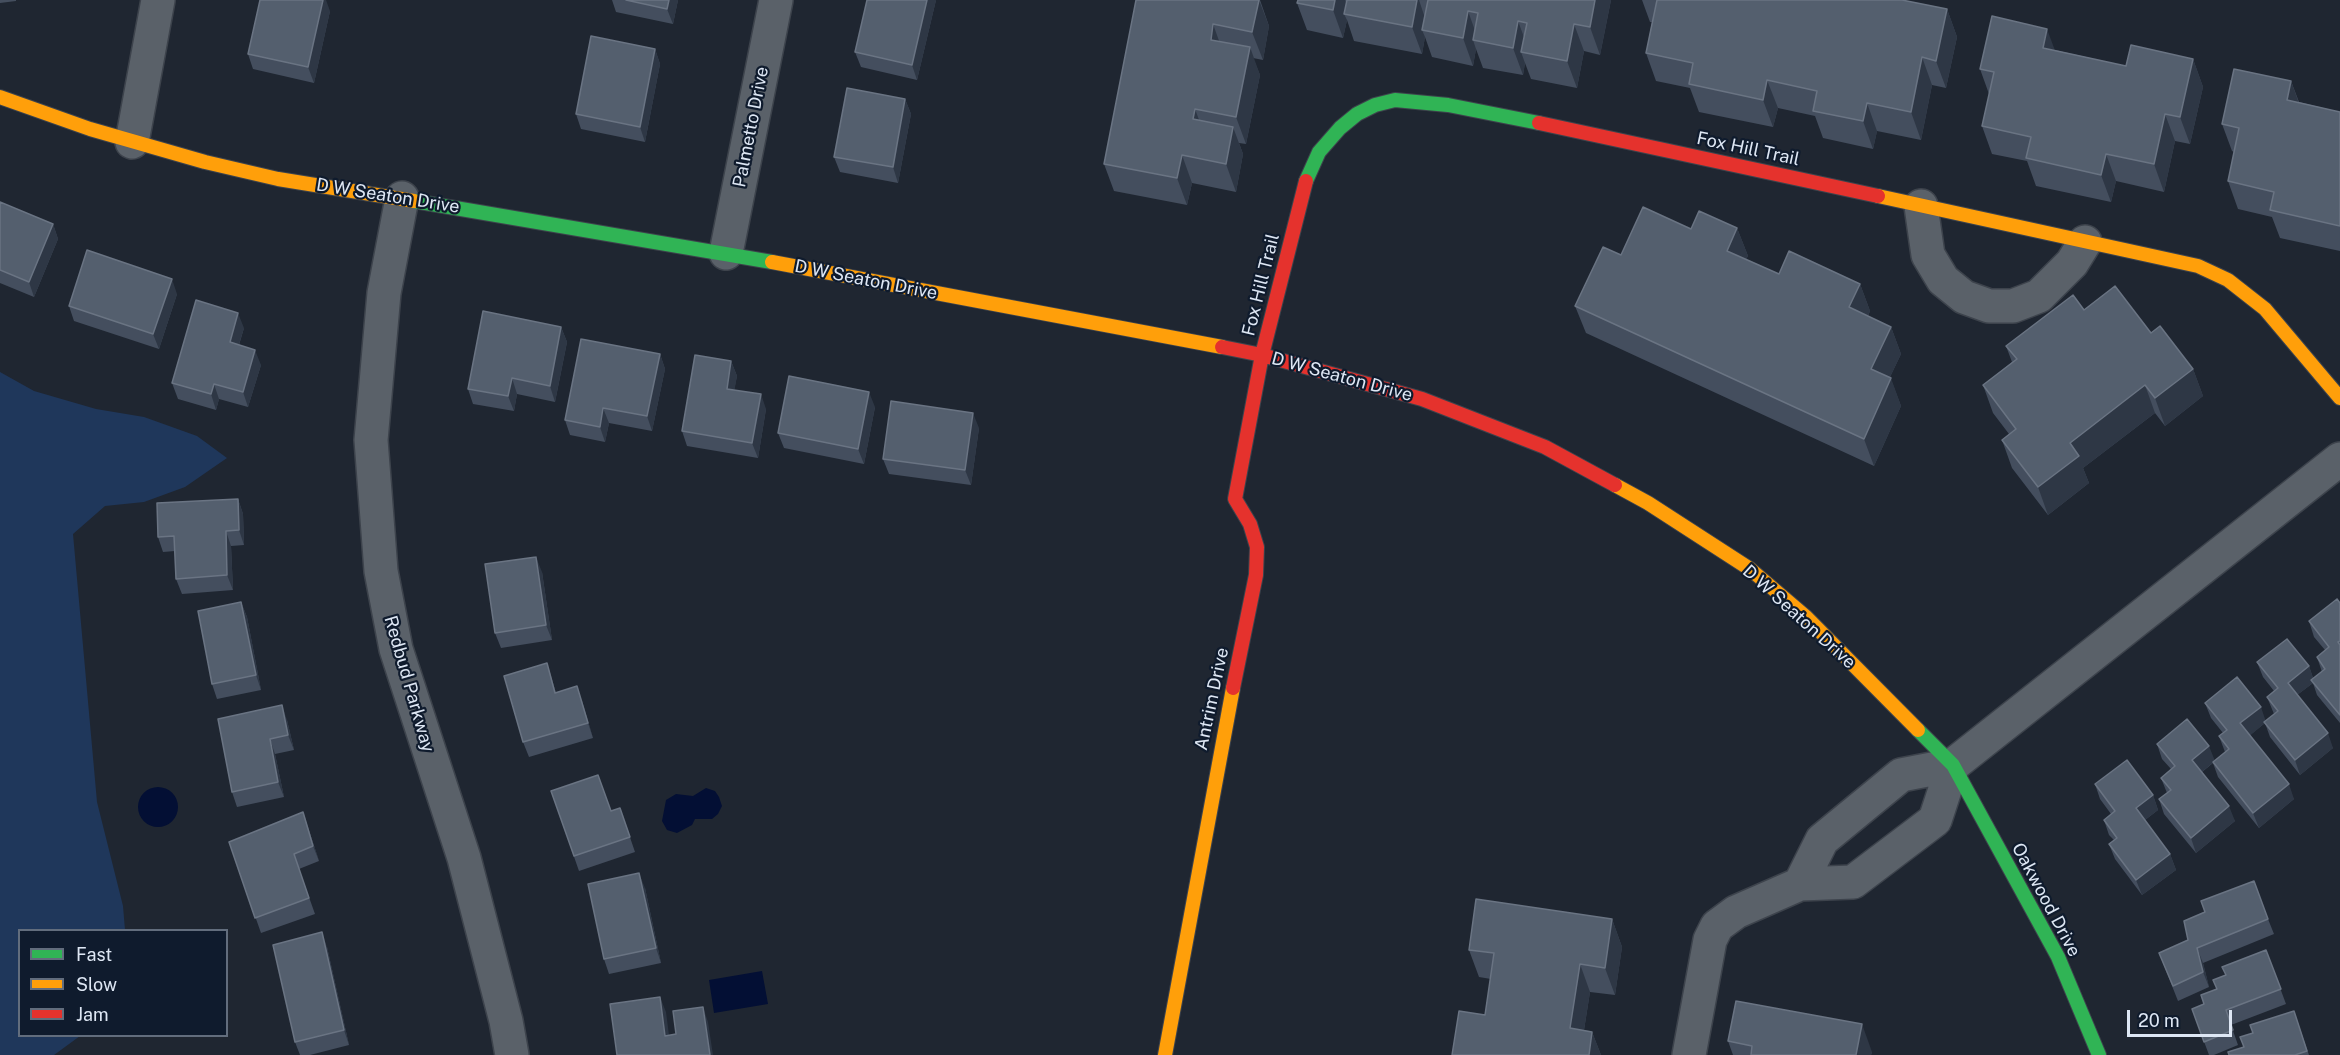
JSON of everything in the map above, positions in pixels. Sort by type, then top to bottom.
[{"type":"street","points":[[132,142],[158,0]]},
{"type":"street","name":"Palmetto Drive","points":[[726,254],[776,0]]},
{"type":"street","name":"D W Seaton Drive","points":[[0,97],[132,142],[278,179],[726,254],[1262,355],[1422,399],[1545,447],[1648,503],[1750,569],[1805,616],[1953,765]]},
{"type":"street","name":"Fox Hill Trail","points":[[1262,355],[1309,170],[1319,152],[1340,128],[1357,114],[1375,105],[1395,100],[1448,105],[1577,129],[2198,266],[2228,280],[2287,332],[2340,398]]},
{"type":"street","name":"Redbud Parkway","points":[[402,198],[384,293],[371,440],[381,571],[396,649],[464,858],[506,1022],[512,1055]]},
{"type":"street","points":[[1921,206],[1928,255],[1943,280],[1964,297],[1989,306],[2013,306],[2038,296],[2072,263],[2085,242]]},
{"type":"street","name":"Antrim Drive","points":[[1165,1055],[1223,733],[1256,575],[1257,548],[1250,524],[1235,499],[1262,355]]},
{"type":"street","points":[[1800,884],[1822,840],[1901,776],[1953,765],[2340,459]]},
{"type":"street","points":[[1689,1055],[1710,940],[1717,926],[1736,912],[1800,884],[1853,882],[1935,820],[1953,765]]},
{"type":"street","name":"Oakwood Drive","points":[[1953,765],[2058,957],[2099,1055]]},
{"type":"shaded area","points":[[0,372],[34,391],[96,409],[144,417],[197,436],[227,458],[185,487],[144,502],[105,506],[73,534],[97,802],[123,906],[125,929],[18,929],[18,1037],[79,1037],[54,1055],[0,1055]]},
{"type":"shaded area","points":[[158,787],[166,788],[172,793],[177,799],[177,815],[172,821],[166,826],[158,827],[150,826],[144,821],[139,815],[138,807],[139,799],[144,793],[150,788]]},
{"type":"shaded area","points":[[706,788],[715,791],[719,797],[722,806],[718,814],[712,819],[695,819],[692,825],[677,833],[667,830],[662,821],[666,800],[676,794],[693,796]]},
{"type":"shaded area","points":[[762,971],[768,1004],[714,1013],[709,980]]},
{"type":"building","points":[[260,0],[323,0],[308,67],[248,54]]},
{"type":"building","points":[[626,0],[669,0],[667,9]]},
{"type":"building","points":[[867,0],[927,0],[912,65],[855,52]]},
{"type":"building","points":[[1136,0],[1259,0],[1252,32],[1213,24],[1211,40],[1250,47],[1236,117],[1195,109],[1193,119],[1233,127],[1226,164],[1182,155],[1177,178],[1104,164]]},
{"type":"building","points":[[1298,0],[1335,0],[1333,10],[1297,3]]},
{"type":"building","points":[[1347,0],[1417,0],[1412,27],[1344,14]]},
{"type":"building","points":[[1428,0],[1595,0],[1590,27],[1574,24],[1567,61],[1521,52],[1527,23],[1518,21],[1513,48],[1473,40],[1478,13],[1468,11],[1463,38],[1422,30]]},
{"type":"building","points":[[1657,0],[1902,0],[1947,9],[1936,61],[1922,57],[1911,112],[1867,103],[1863,121],[1813,111],[1817,91],[1767,80],[1763,100],[1689,84],[1693,63],[1646,53]]},
{"type":"building","points":[[1992,16],[2047,29],[2043,48],[2126,66],[2131,45],[2193,59],[2180,117],[2165,114],[2154,164],[2106,154],[2101,175],[2026,158],[2031,137],[1982,126],[1994,72],[1980,69]]},
{"type":"building","points":[[591,36],[655,49],[640,127],[576,114]]},
{"type":"building","points":[[2234,69],[2291,81],[2287,100],[2340,112],[2340,226],[2270,210],[2274,192],[2228,181],[2239,128],[2222,124]]},
{"type":"building","points":[[847,88],[905,99],[893,167],[834,157]]},
{"type":"building","points":[[0,202],[53,224],[29,282],[0,270]]},
{"type":"building","points":[[1643,207],[1691,229],[1699,211],[1737,228],[1727,251],[1779,274],[1789,251],[1860,284],[1849,307],[1891,327],[1871,369],[1891,378],[1864,439],[1575,306],[1603,247],[1621,255]]},
{"type":"building","points":[[87,250],[172,279],[153,334],[69,306]]},
{"type":"building","points":[[2115,286],[2151,333],[2160,326],[2193,369],[2155,398],[2145,385],[2070,443],[2079,456],[2038,487],[2002,440],[2016,429],[1983,385],[2017,359],[2006,346],[2073,295],[2084,310]]},
{"type":"building","points":[[196,300],[238,313],[230,342],[255,350],[243,392],[214,384],[211,394],[172,383]]},
{"type":"building","points":[[483,311],[561,327],[550,386],[512,378],[508,396],[468,389]]},
{"type":"building","points":[[581,339],[660,354],[647,416],[603,408],[600,427],[565,420]]},
{"type":"building","points":[[695,355],[731,361],[727,389],[761,394],[752,443],[682,431]]},
{"type":"building","points":[[789,376],[869,392],[858,449],[778,433]]},
{"type":"building","points":[[891,401],[973,413],[965,470],[883,459]]},
{"type":"building","points":[[238,499],[239,530],[226,531],[227,575],[176,579],[174,536],[158,537],[157,503]]},
{"type":"building","points":[[536,557],[546,625],[495,633],[485,564]]},
{"type":"building","points":[[2337,599],[2340,603],[2340,641],[2338,642],[2340,645],[2340,715],[2311,680],[2325,669],[2317,657],[2329,647],[2309,621]]},
{"type":"building","points":[[241,602],[256,675],[212,684],[198,611]]},
{"type":"building","points":[[2287,639],[2309,666],[2288,683],[2328,733],[2295,760],[2264,722],[2278,711],[2267,697],[2278,688],[2257,662]]},
{"type":"building","points":[[547,663],[555,693],[577,686],[588,723],[523,742],[504,676]]},
{"type":"building","points":[[2237,677],[2261,707],[2240,723],[2289,784],[2253,813],[2213,762],[2229,749],[2219,736],[2227,730],[2205,703]]},
{"type":"building","points":[[282,705],[288,735],[270,739],[278,782],[232,792],[218,719]]},
{"type":"building","points":[[2187,719],[2209,746],[2192,760],[2229,806],[2191,838],[2159,799],[2171,790],[2161,778],[2175,766],[2157,744]]},
{"type":"building","points":[[2127,760],[2153,795],[2136,808],[2170,854],[2136,880],[2109,844],[2117,838],[2104,820],[2115,811],[2095,784]]},
{"type":"building","points":[[598,775],[611,811],[620,808],[630,837],[574,856],[551,791]]},
{"type":"building","points":[[303,812],[313,846],[294,854],[309,898],[255,918],[229,842]]},
{"type":"building","points":[[639,873],[656,948],[604,959],[588,884]]},
{"type":"building","points":[[2254,881],[2268,919],[2197,948],[2203,972],[2173,986],[2159,953],[2188,940],[2184,921],[2205,912],[2201,901]]},
{"type":"building","points":[[1476,899],[1612,919],[1605,968],[1580,964],[1570,1028],[1592,1032],[1589,1055],[1452,1055],[1459,1011],[1485,1015],[1494,953],[1469,950]]},
{"type":"building","points":[[322,932],[344,1030],[295,1042],[273,945]]},
{"type":"building","points":[[2266,950],[2281,989],[2226,1010],[2233,1030],[2204,1042],[2192,1009],[2204,1004],[2201,995],[2217,989],[2213,980],[2226,975],[2222,967]]},
{"type":"building","points":[[660,997],[665,1036],[676,1034],[673,1011],[703,1007],[710,1055],[617,1055],[610,1004]]},
{"type":"building","points":[[1736,1001],[1862,1024],[1856,1055],[1751,1055],[1752,1046],[1728,1041]]},
{"type":"building","points":[[2294,1011],[2307,1051],[2295,1055],[2229,1055],[2228,1052],[2244,1047],[2240,1037],[2253,1033],[2250,1025]]},
{"type":"traffic: fast","points":[[1306,181],[1319,152],[1340,128],[1357,114],[1375,105],[1395,100],[1448,105],[1539,123]]},
{"type":"traffic: fast","points":[[414,201],[772,262]]},
{"type":"traffic: fast","points":[[1918,730],[1953,765],[2058,957],[2099,1055]]},
{"type":"traffic: slow","points":[[0,97],[90,129],[205,162],[278,179],[414,201]]},
{"type":"traffic: slow","points":[[1878,196],[2198,266],[2228,280],[2265,309],[2340,398]]},
{"type":"traffic: slow","points":[[772,262],[1222,347]]},
{"type":"traffic: slow","points":[[1615,485],[1648,503],[1750,569],[1805,616],[1918,730]]},
{"type":"traffic: slow","points":[[1165,1055],[1233,688]]},
{"type":"traffic: jam","points":[[1539,123],[1878,196]]},
{"type":"traffic: jam","points":[[1233,688],[1256,575],[1257,547],[1250,524],[1235,499],[1262,355],[1306,181]]},
{"type":"traffic: jam","points":[[1222,347],[1262,355],[1422,399],[1545,447],[1615,485]]}]
